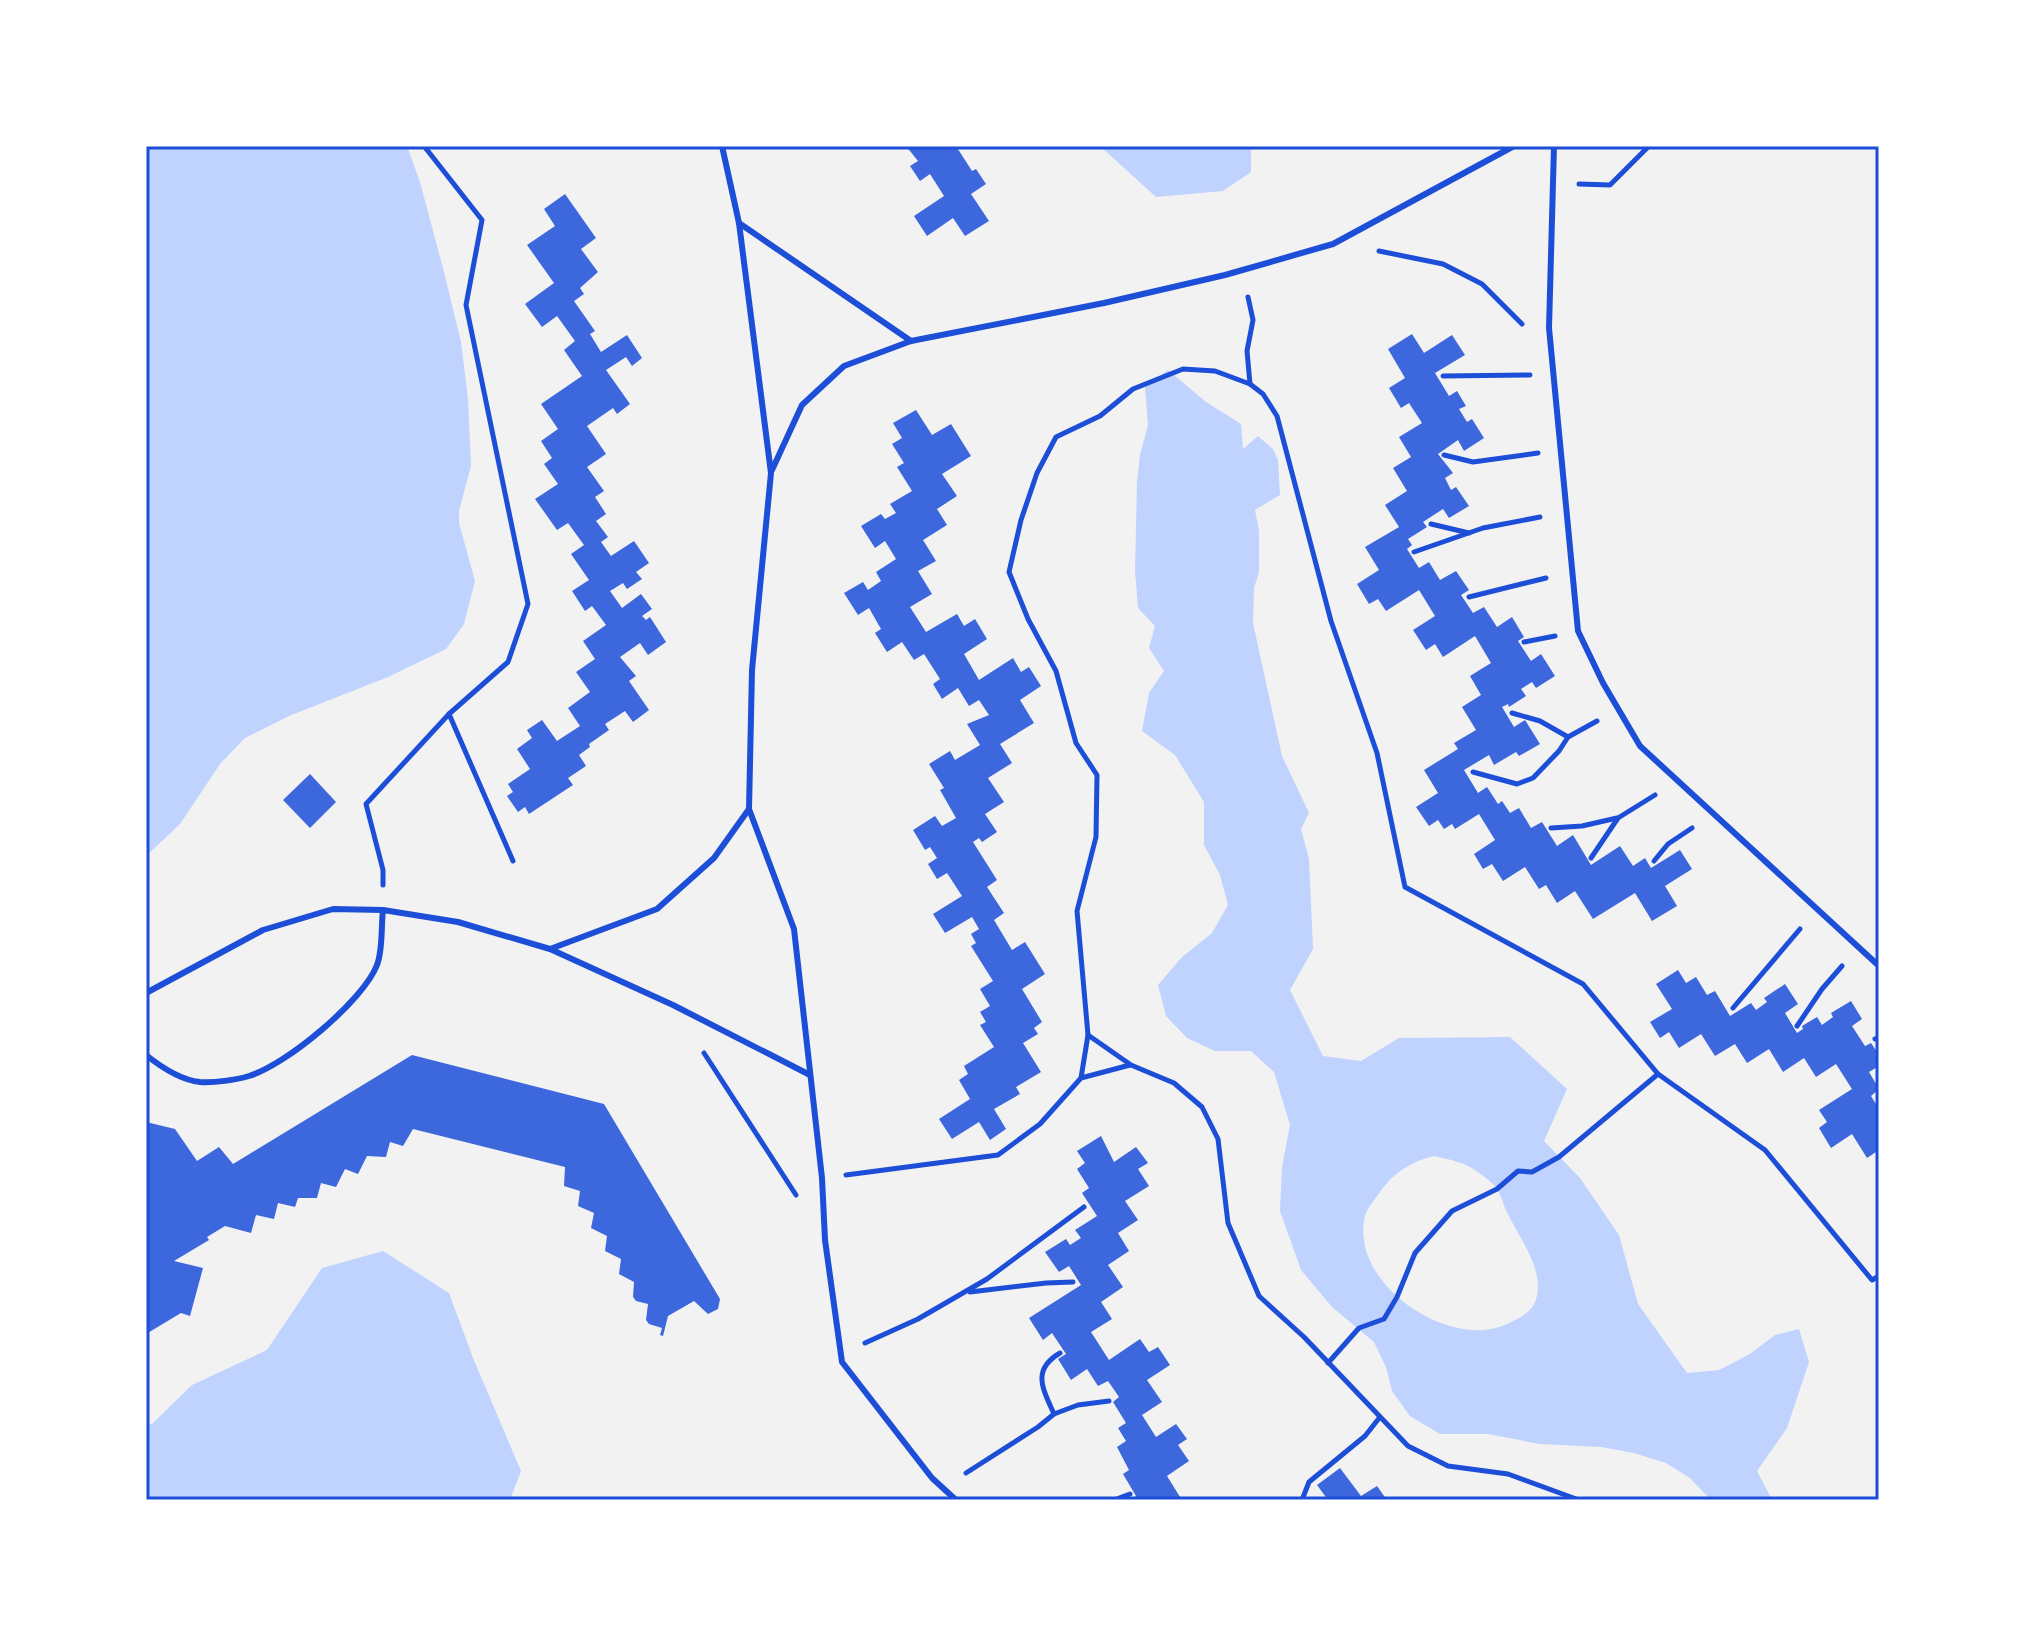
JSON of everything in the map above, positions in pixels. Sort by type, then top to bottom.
[{"type":"lane","points":[[722,146],[739,223],[771,473],[752,670],[749,809],[794,929],[822,1178],[825,1240],[842,1362],[932,1478],[956,1500]]},
{"type":"lane","points":[[771,473],[802,405],[844,366],[911,341],[1104,303],[1225,275],[1333,244],[1514,146]]},
{"type":"lane","points":[[1554,146],[1549,328],[1578,631],[1640,746],[1879,966]]},
{"type":"lane","points":[[739,223],[911,341]]},
{"type":"lane","points":[[550,949],[657,909],[714,858],[749,809]]},
{"type":"lane","points":[[146,993],[263,930],[333,909],[383,910],[458,922],[550,949],[673,1005],[810,1075]]},
{"type":"lane","points":[[146,1055],[162,1069],[200,1082],[250,1076],[300,1048],[342,1012],[364,988],[378,963],[383,910]]},
{"type":"path","points":[[383,870],[366,804],[449,714],[508,662],[528,604],[466,305],[482,220],[424,146]]},
{"type":"path","points":[[1375,250],[1443,264],[1482,284],[1516,317],[1553,363]]},
{"type":"path","points":[[1247,292],[1253,320],[1247,351],[1250,384]]},
{"type":"path","points":[[822,1178],[998,1155],[1040,1124],[1081,1078],[1088,1035],[1077,911],[1096,837],[1097,775],[1076,743],[1056,671],[1028,619],[1009,572],[1021,520],[1037,473],[1056,437],[1100,416],[1133,389],[1183,369],[1215,371],[1250,384],[1263,394],[1277,416],[1331,621],[1377,753],[1405,887],[1583,984],[1658,1074],[1765,1150],[1872,1280],[1879,1276]]},
{"type":"path","points":[[1443,376],[1554,375]]},
{"type":"path","points":[[1444,455],[1473,462],[1561,449]]},
{"type":"path","points":[[1414,552],[1470,533],[1566,512]]},
{"type":"path","points":[[1431,524],[1470,533]]},
{"type":"path","points":[[1469,597],[1572,571]]},
{"type":"path","points":[[1473,772],[1517,784],[1533,778],[1568,737],[1619,710]]},
{"type":"path","points":[[1512,713],[1540,721],[1568,737]]},
{"type":"path","points":[[449,714],[513,861]]},
{"type":"path","points":[[1551,828],[1582,826],[1618,818],[1676,778]]},
{"type":"path","points":[[1654,861],[1668,844],[1715,814]]},
{"type":"path","points":[[1591,858],[1618,818]]},
{"type":"path","points":[[1733,1008],[1758,975],[1818,909]]},
{"type":"path","points":[[1797,1026],[1822,989],[1859,947]]},
{"type":"path","points":[[673,1005],[825,1240]]},
{"type":"path","points":[[1088,1035],[1131,1065],[1174,1083],[1202,1107],[1218,1139],[1228,1223],[1259,1296],[1304,1337],[1408,1446],[1448,1466],[1508,1474],[1579,1500]]},
{"type":"path","points":[[1081,1078],[1131,1065]]},
{"type":"path","points":[[1328,1363],[1359,1328],[1384,1319],[1397,1297],[1415,1253],[1452,1211],[1497,1189],[1518,1171],[1532,1172],[1559,1157],[1658,1074]]},
{"type":"path","points":[[842,1362],[872,1338],[918,1319],[987,1279],[1084,1207]]},
{"type":"path","points":[[965,1292],[1073,1282]]},
{"type":"path","points":[[1054,1414],[1043,1388],[1042,1370],[1048,1360],[1060,1353]]},
{"type":"path","points":[[948,1492],[968,1470],[1054,1414],[1078,1405],[1109,1401]]},
{"type":"path","points":[[1302,1500],[1309,1482],[1365,1436],[1380,1417]]},
{"type":"path","points":[[1114,1500],[1130,1494]]},
{"type":"water","points":[[146,146],[407,146],[420,182],[461,342],[471,466],[459,511],[459,523],[475,581],[464,624],[446,649],[245,738],[220,764],[180,824],[146,856]]},
{"type":"water","points":[[1100,146],[1251,146],[1251,172],[1223,191],[1156,197]]},
{"type":"water","points":[[1168,370],[1206,402],[1241,424],[1243,449],[1258,436],[1273,449],[1278,460],[1280,495],[1255,510],[1259,531],[1259,572],[1254,588],[1253,623],[1282,756],[1309,813],[1301,829],[1309,859],[1313,949],[1290,990],[1323,1056],[1361,1061],[1399,1038],[1510,1037],[1567,1089],[1544,1141],[1580,1178],[1619,1235],[1638,1304],[1687,1373],[1719,1370],[1750,1354],[1775,1335],[1799,1329],[1809,1362],[1787,1428],[1757,1471],[1772,1500],[1711,1500],[1690,1478],[1666,1463],[1634,1453],[1601,1447],[1540,1444],[1488,1434],[1440,1434],[1410,1416],[1392,1391],[1386,1367],[1374,1342],[1332,1307],[1301,1270],[1280,1211],[1282,1167],[1290,1125],[1274,1072],[1251,1051],[1215,1051],[1187,1038],[1166,1016],[1158,985],[1181,958],[1212,933],[1228,905],[1220,875],[1204,845],[1204,802],[1175,755],[1142,731],[1149,693],[1164,671],[1149,648],[1155,626],[1138,608],[1135,571],[1137,482],[1148,425],[1145,387]],"holes":[[[1434,1156],[1468,1166],[1493,1185],[1535,1267],[1538,1291],[1535,1302],[1527,1313],[1507,1324],[1483,1330],[1457,1328],[1431,1319],[1406,1304],[1386,1285],[1371,1263],[1364,1238],[1366,1213],[1370,1205],[1385,1185],[1404,1169]]]},
{"type":"water","points":[[383,1251],[449,1293],[521,1471],[510,1500],[146,1500],[146,1425],[152,1424],[192,1385],[267,1350],[322,1268]]},
{"type":"building","points":[[906,146],[956,146],[972,171],[976,169],[986,184],[971,194],[989,221],[965,236],[953,218],[927,236],[914,216],[944,196],[930,174],[920,181],[910,166],[918,161]]},
{"type":"building","points":[[565,194],[596,238],[581,249],[598,272],[580,288],[584,294],[574,301],[595,331],[590,334],[601,352],[627,335],[642,358],[632,366],[626,357],[606,370],[630,404],[617,414],[613,408],[587,426],[606,454],[587,467],[604,491],[595,497],[606,514],[596,521],[608,537],[601,542],[611,556],[634,541],[649,563],[636,572],[642,579],[627,589],[623,583],[610,591],[622,608],[641,594],[652,609],[642,616],[646,620],[650,617],[666,642],[648,655],[640,643],[620,657],[636,676],[629,681],[649,710],[633,722],[625,711],[605,724],[609,730],[579,755],[586,766],[568,778],[573,785],[529,814],[525,807],[518,812],[507,796],[513,792],[508,784],[530,769],[517,749],[532,738],[527,730],[542,720],[557,741],[580,726],[568,708],[590,692],[576,672],[595,659],[583,641],[606,625],[592,606],[585,611],[572,591],[589,580],[571,554],[584,545],[568,523],[557,530],[535,499],[558,484],[544,464],[552,458],[541,441],[558,429],[541,404],[582,376],[564,350],[575,341],[557,316],[542,327],[525,304],[554,283],[527,245],[555,226],[544,209]]},
{"type":"building","points":[[1412,334],[1424,353],[1452,335],[1465,355],[1435,373],[1449,396],[1457,391],[1466,406],[1459,409],[1467,422],[1472,419],[1484,438],[1464,451],[1458,440],[1438,454],[1453,473],[1445,478],[1451,490],[1456,487],[1469,506],[1449,518],[1443,509],[1423,522],[1427,527],[1408,539],[1412,545],[1407,549],[1419,568],[1429,562],[1440,580],[1456,571],[1469,590],[1461,595],[1473,613],[1484,607],[1497,627],[1512,617],[1524,637],[1518,641],[1531,661],[1541,654],[1555,676],[1536,688],[1532,682],[1521,689],[1526,696],[1509,707],[1508,704],[1502,707],[1514,727],[1525,720],[1540,744],[1519,756],[1516,752],[1494,765],[1489,755],[1464,770],[1478,793],[1487,787],[1498,804],[1502,801],[1510,813],[1519,808],[1531,828],[1542,822],[1557,846],[1573,835],[1591,865],[1620,846],[1633,866],[1645,858],[1651,868],[1680,850],[1692,869],[1665,886],[1677,906],[1652,921],[1635,893],[1593,919],[1575,891],[1557,903],[1546,885],[1539,889],[1525,867],[1503,881],[1492,864],[1483,869],[1474,854],[1495,840],[1479,814],[1455,829],[1452,824],[1444,829],[1438,820],[1429,826],[1416,807],[1438,793],[1424,770],[1458,749],[1454,743],[1476,730],[1462,707],[1481,695],[1470,676],[1491,663],[1475,636],[1443,657],[1435,644],[1426,650],[1413,630],[1435,616],[1419,590],[1386,611],[1378,599],[1369,604],[1357,584],[1379,570],[1365,547],[1399,527],[1385,505],[1407,491],[1393,468],[1411,457],[1399,437],[1422,423],[1409,403],[1401,408],[1389,388],[1405,378],[1388,349]]},
{"type":"building","points":[[916,410],[932,435],[951,424],[971,456],[942,474],[957,496],[937,509],[947,525],[923,540],[936,561],[918,571],[932,594],[910,607],[926,632],[957,614],[964,626],[975,619],[987,639],[964,654],[979,680],[1013,658],[1021,672],[1029,667],[1041,686],[1020,700],[1034,723],[1000,744],[1012,763],[988,778],[1004,802],[985,814],[997,832],[982,842],[979,838],[973,842],[997,880],[987,887],[1004,913],[994,920],[1012,950],[1025,942],[1045,974],[1022,989],[1042,1022],[1034,1028],[1038,1034],[1023,1043],[1041,1072],[1016,1087],[1020,1094],[994,1109],[1006,1129],[990,1140],[979,1122],[952,1139],[939,1119],[970,1099],[959,1080],[968,1074],[964,1066],[994,1047],[980,1025],[986,1022],[980,1012],[990,1006],[980,989],[993,981],[971,946],[976,943],[971,934],[979,929],[972,917],[945,933],[933,914],[962,896],[947,873],[937,879],[928,864],[937,858],[930,847],[925,850],[913,830],[935,816],[942,826],[956,818],[940,790],[944,788],[929,764],[950,751],[955,760],[980,745],[967,724],[989,715],[979,700],[969,706],[958,688],[942,699],[933,684],[940,679],[924,654],[914,660],[902,642],[887,652],[875,633],[881,629],[869,608],[858,615],[844,593],[863,582],[868,590],[881,581],[876,572],[896,559],[885,541],[875,548],[861,526],[881,514],[885,519],[896,513],[890,504],[912,491],[897,467],[904,463],[892,444],[902,438],[893,423]]},
{"type":"building","points":[[310,774],[336,802],[310,828],[283,800]]},
{"type":"building","points":[[1678,970],[1686,983],[1696,977],[1707,995],[1715,991],[1730,1016],[1751,1003],[1756,1010],[1767,1002],[1764,998],[1785,984],[1798,1004],[1785,1013],[1797,1033],[1817,1017],[1822,1025],[1833,1017],[1831,1013],[1851,1001],[1862,1019],[1852,1026],[1865,1046],[1871,1043],[1879,1055],[1879,1066],[1869,1072],[1879,1089],[1871,1096],[1879,1109],[1879,1150],[1867,1158],[1852,1134],[1831,1148],[1819,1128],[1827,1122],[1819,1110],[1852,1089],[1836,1064],[1816,1077],[1804,1058],[1783,1072],[1769,1049],[1747,1063],[1735,1044],[1715,1056],[1701,1034],[1679,1048],[1669,1032],[1660,1038],[1650,1022],[1672,1009],[1656,984]]},
{"type":"building","points":[[412,1055],[604,1104],[720,1299],[718,1309],[708,1314],[694,1301],[668,1316],[663,1336],[660,1335],[662,1328],[646,1320],[648,1304],[633,1297],[634,1282],[619,1274],[621,1259],[605,1251],[607,1236],[591,1228],[594,1213],[578,1206],[580,1191],[564,1186],[565,1167],[413,1129],[403,1146],[390,1142],[386,1157],[367,1156],[358,1174],[345,1169],[336,1187],[321,1183],[317,1198],[298,1198],[295,1207],[278,1203],[274,1219],[256,1215],[251,1233],[225,1226],[207,1237],[209,1240],[174,1261],[203,1268],[190,1316],[181,1313],[146,1334],[146,1122],[175,1129],[197,1161],[219,1147],[233,1164]]},
{"type":"building","points":[[1101,1136],[1114,1162],[1136,1147],[1148,1163],[1138,1169],[1149,1186],[1125,1201],[1138,1220],[1118,1233],[1129,1251],[1108,1265],[1123,1287],[1101,1302],[1112,1319],[1091,1332],[1109,1360],[1140,1339],[1149,1352],[1158,1347],[1170,1365],[1147,1380],[1162,1402],[1142,1415],[1156,1437],[1176,1424],[1187,1439],[1178,1445],[1189,1461],[1167,1476],[1180,1497],[1176,1500],[1131,1500],[1136,1496],[1123,1474],[1129,1470],[1117,1447],[1126,1441],[1118,1428],[1126,1423],[1113,1402],[1119,1397],[1108,1381],[1098,1386],[1087,1369],[1071,1380],[1058,1359],[1066,1354],[1052,1333],[1043,1340],[1029,1318],[1081,1285],[1069,1266],[1059,1272],[1045,1252],[1066,1239],[1070,1245],[1081,1238],[1075,1230],[1097,1216],[1082,1193],[1089,1188],[1077,1169],[1085,1163],[1077,1151]]},
{"type":"building","points":[[1340,1468],[1361,1496],[1377,1486],[1387,1500],[1328,1500],[1317,1485]]}]
